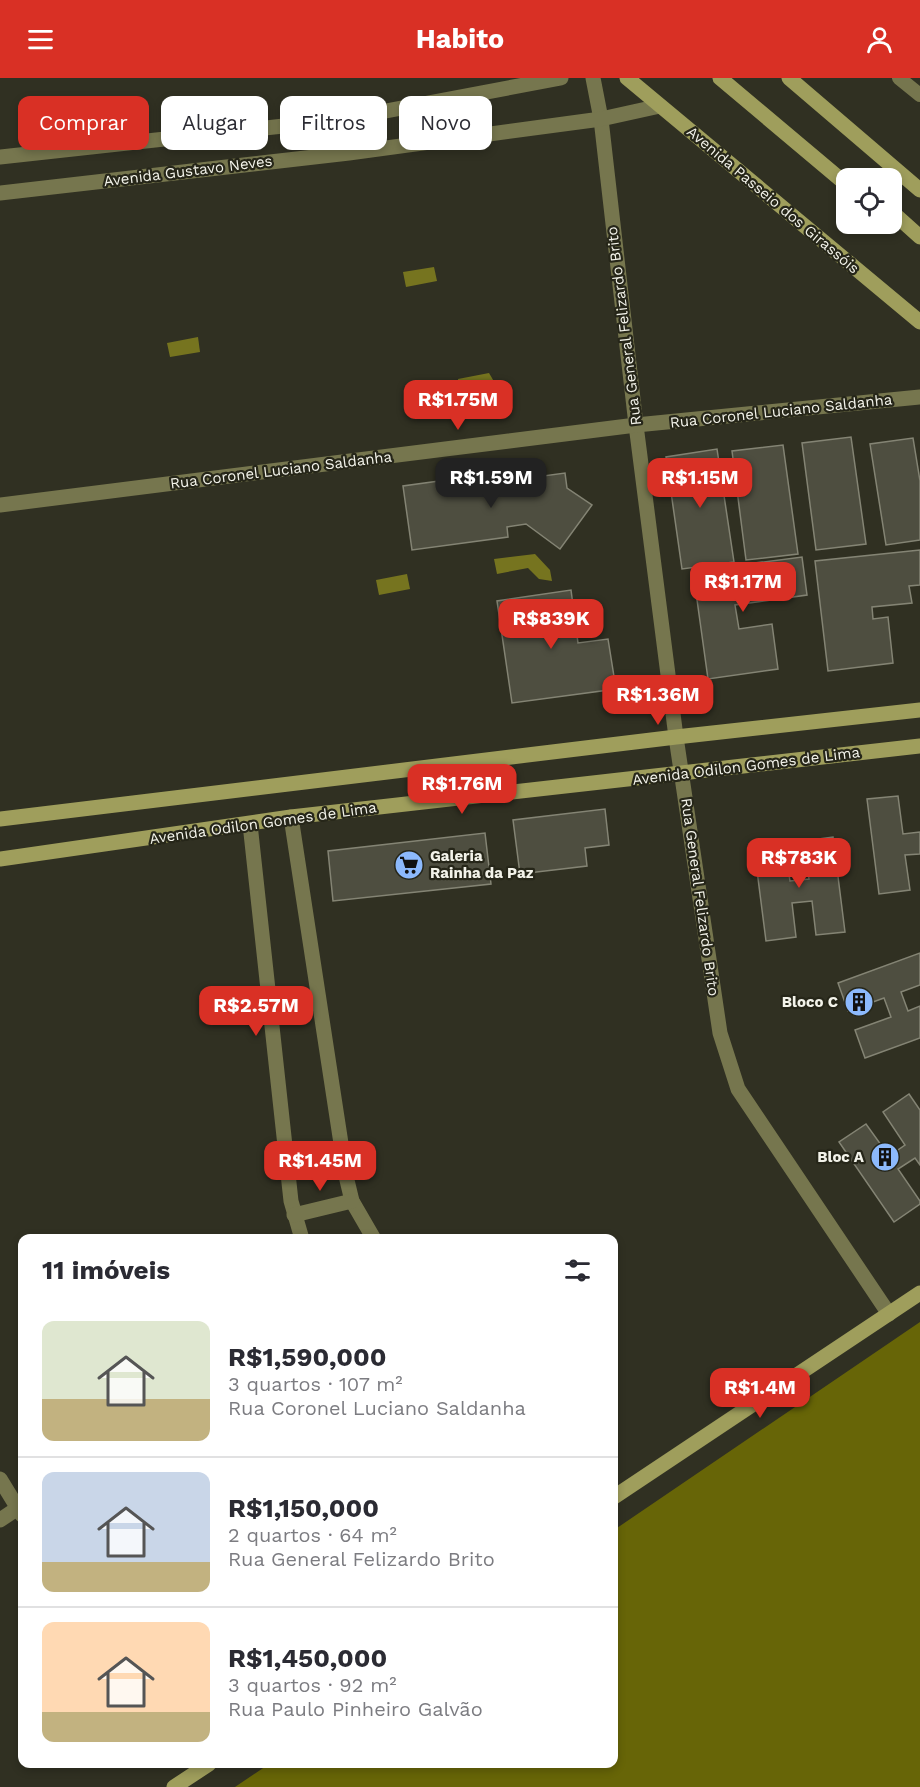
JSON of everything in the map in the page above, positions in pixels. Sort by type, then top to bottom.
[{"type":"main road","name":"Avenida Passeio dos Girassóis","points":[[627,78],[920,322]]},
{"type":"main road","points":[[720,78],[836,176]]},
{"type":"main road","points":[[789,78],[920,190]]},
{"type":"main road","points":[[796,142],[825,155],[841,168]]},
{"type":"main road","points":[[902,221],[920,237]]},
{"type":"main road","points":[[902,231],[920,246]]},
{"type":"main road","points":[[0,819],[676,737],[920,710]]},
{"type":"main road","name":"Avenida Odilon Gomes de Lima","points":[[0,859],[291,817],[920,746]]},
{"type":"main road","points":[[618,1494],[920,1293]]},
{"type":"main road","points":[[174,1787],[198,1768]]},
{"type":"street","points":[[0,157],[339,120],[561,78]]},
{"type":"street","name":"Rua General Felizardo Brito","points":[[593,78],[601,119],[636,425],[676,737],[720,1033],[738,1089],[889,1314]]},
{"type":"street","name":"Avenida Gustavo Neves","points":[[0,193],[349,153],[601,119],[660,106]]},
{"type":"street","name":"Rua Coronel Luciano Saldanha","points":[[0,505],[636,425],[920,397]]},
{"type":"street","points":[[291,817],[340,1147],[352,1201],[371,1234]]},
{"type":"street","points":[[250,824],[291,1201],[300,1234]]},
{"type":"street","points":[[294,1215],[352,1201]]},
{"type":"street","points":[[0,1479],[18,1508]]},
{"type":"street","points":[[0,1520],[18,1512]]},
{"type":"lane","points":[[899,78],[920,95]]},
{"type":"shaded area","points":[[434,267],[437,281],[406,287],[403,272]]},
{"type":"shaded area","points":[[198,337],[200,352],[170,357],[167,343]]},
{"type":"shaded area","points":[[489,373],[506,402],[460,393],[458,379]]},
{"type":"shaded area","points":[[535,554],[550,570],[552,581],[539,579],[528,568],[497,574],[494,559]]},
{"type":"shaded area","points":[[407,574],[410,589],[379,595],[376,580]]},
{"type":"shaded area","points":[[920,1322],[920,1787],[235,1787],[263,1768],[618,1768],[618,1527]]},
{"type":"building","points":[[851,437],[866,544],[816,550],[802,443]]},
{"type":"building","points":[[913,438],[920,481],[920,540],[886,545],[870,444]]},
{"type":"building","points":[[783,445],[798,554],[746,560],[732,451]]},
{"type":"building","points":[[717,449],[734,562],[682,569],[666,457]]},
{"type":"building","points":[[497,473],[498,482],[565,473],[567,488],[592,505],[560,549],[526,524],[507,527],[508,537],[412,550],[403,486]]},
{"type":"building","points":[[920,550],[920,585],[909,586],[912,603],[872,607],[873,619],[888,617],[893,663],[828,671],[815,561]]},
{"type":"building","points":[[802,557],[807,595],[735,605],[739,629],[772,624],[778,669],[708,679],[693,571]]},
{"type":"building","points":[[571,590],[578,643],[608,639],[616,689],[512,703],[497,601]]},
{"type":"building","points":[[898,796],[903,834],[920,832],[920,854],[905,855],[910,890],[879,894],[867,799]]},
{"type":"building","points":[[605,809],[609,845],[585,848],[587,866],[520,874],[513,820]]},
{"type":"building","name":"Galeria Rainha da Paz","points":[[485,833],[491,884],[333,901],[328,851]]},
{"type":"building","points":[[833,837],[845,932],[816,935],[812,901],[792,903],[796,937],[766,941],[754,847],[784,843],[790,881],[809,879],[804,841]]},
{"type":"building","name":"Bloco C","points":[[920,953],[920,985],[901,992],[908,1011],[920,1006],[920,1038],[865,1058],[855,1030],[891,1017],[884,998],[848,1011],[838,983]]},
{"type":"building","name":"Bloc A","points":[[909,1094],[920,1110],[920,1165],[915,1158],[898,1169],[920,1204],[894,1222],[839,1142],[866,1124],[889,1156],[905,1145],[883,1112]]},
{"type":"place","name":"Galeria Rainha da Paz","points":[[409,865]]},
{"type":"place","name":"Bloco C","points":[[859,1002]]},
{"type":"place","name":"Bloc A","points":[[885,1157]]}]
